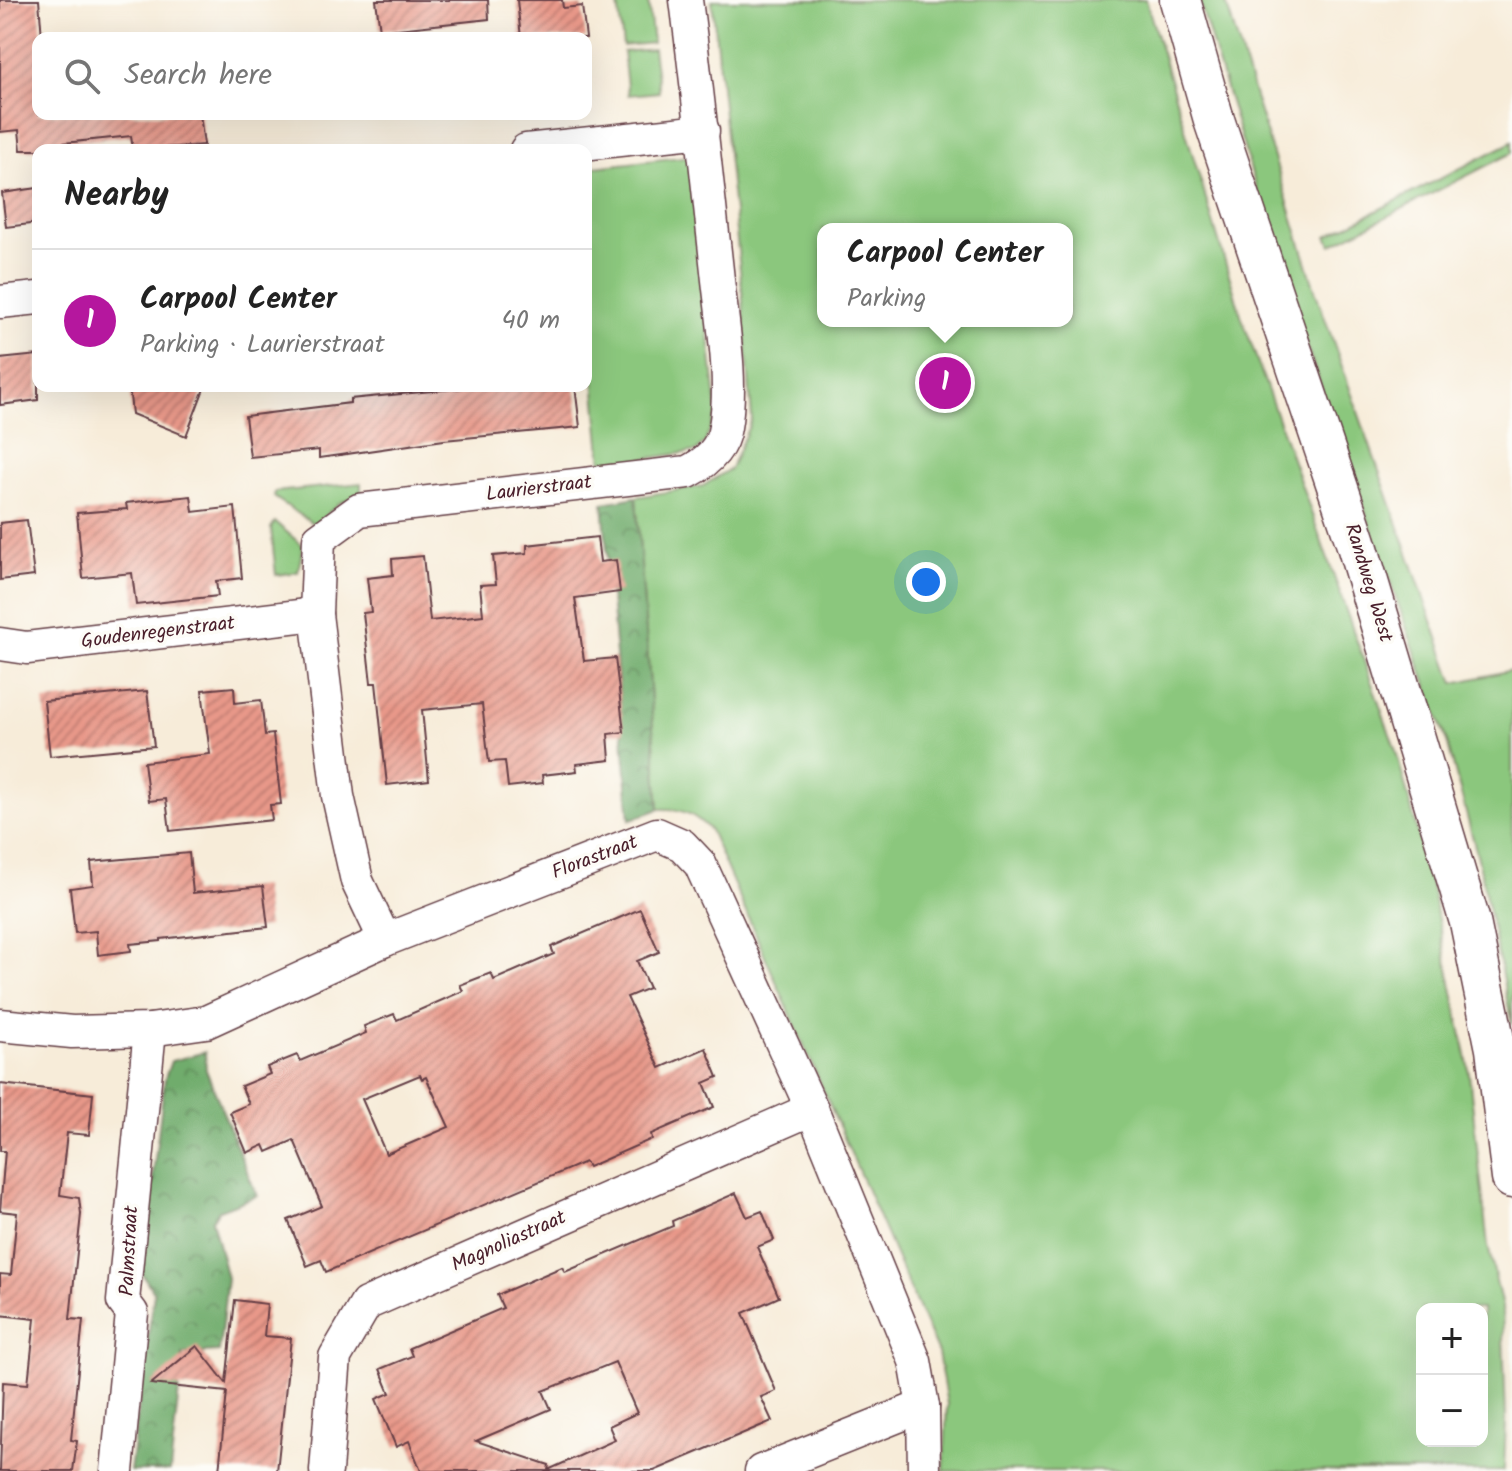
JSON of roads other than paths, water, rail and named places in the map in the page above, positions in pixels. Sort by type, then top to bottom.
[{"type":"street","name":"Laurierstraat","points":[[385,940],[357,881],[338,796],[316,614],[319,539],[359,510],[688,472],[708,461],[725,428],[727,365],[686,0]]},
{"type":"street","name":"Randweg West","points":[[1180,0],[1214,120],[1356,542],[1470,922],[1496,1049],[1511,1166]]},
{"type":"street","points":[[582,144],[703,131]]},
{"type":"street","points":[[0,302],[32,299]]},
{"type":"street","name":"Goudenregenstraat","points":[[0,644],[27,648],[316,614]]},
{"type":"street","name":"Florastraat","points":[[0,1025],[72,1032],[150,1030],[206,1022],[385,940],[657,834],[682,845],[700,864],[812,1109],[915,1361],[923,1406],[924,1471]]},
{"type":"street","name":"Palmstraat","points":[[117,1471],[132,1313],[123,1301],[150,1030]]},
{"type":"street","name":"Magnoliastraat","points":[[326,1471],[335,1357],[366,1304],[812,1109]]},
{"type":"street","points":[[761,1471],[923,1406]]},
{"type":"place","name":"Carpool Center","points":[[945,383]]}]
